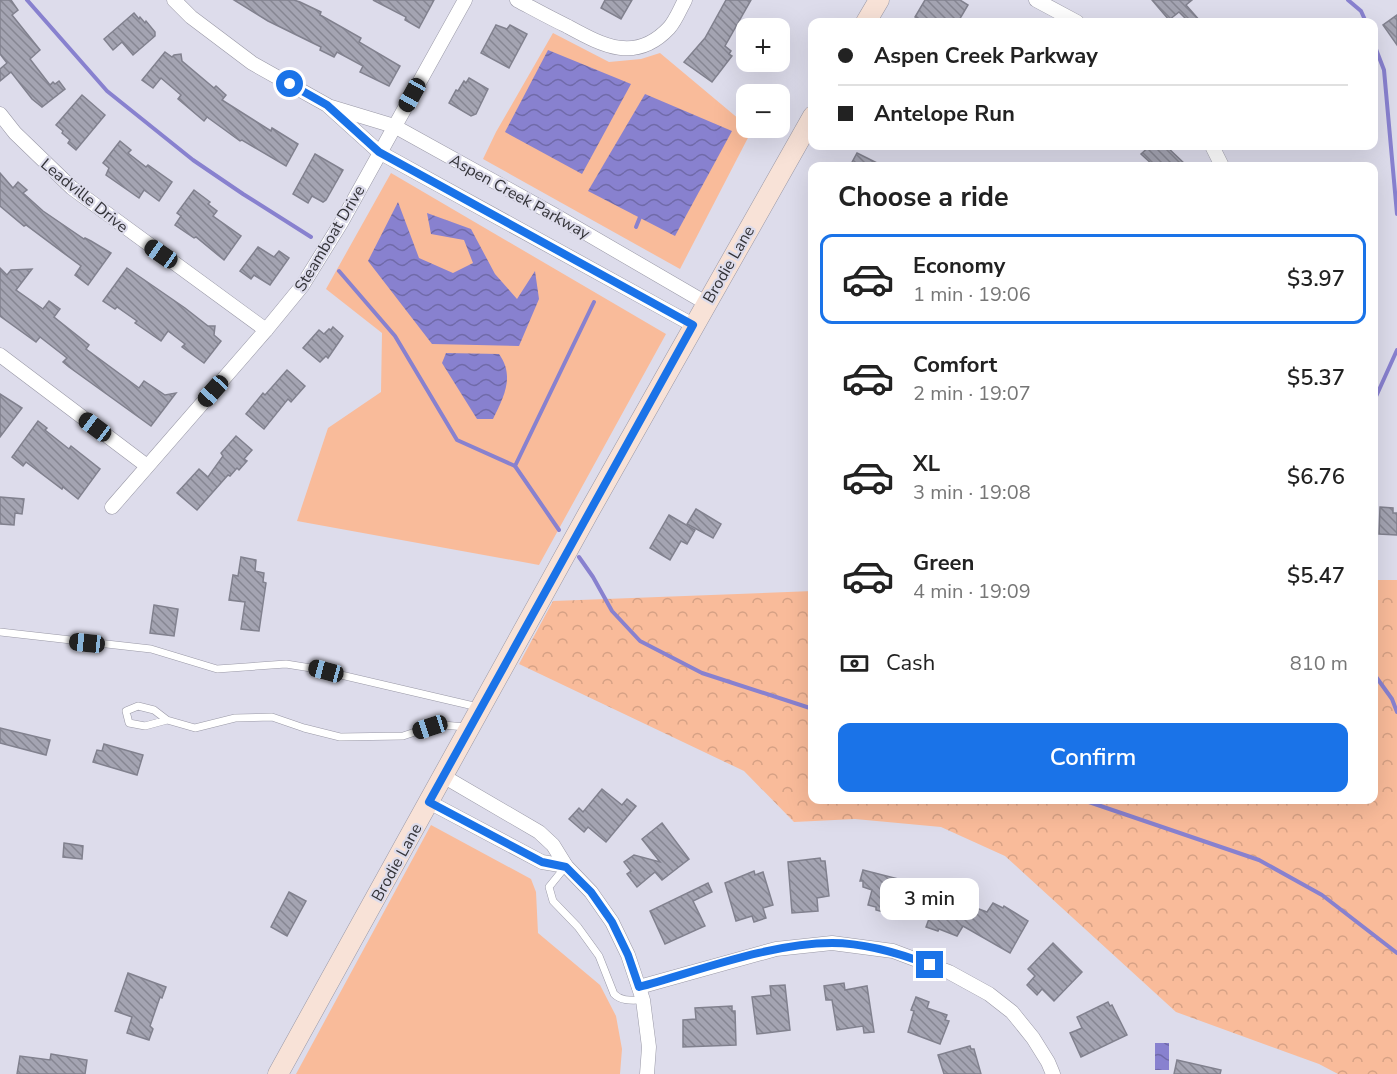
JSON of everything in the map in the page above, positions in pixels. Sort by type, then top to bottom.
[{"type":"main road","points":[[868,18],[879,0]]},
{"type":"main road","name":"Brodie Lane","points":[[278,1074],[693,325],[808,125]]},
{"type":"street","name":"Aspen Creek Parkway","points":[[174,0],[191,17],[252,63],[327,105],[394,126],[553,214],[706,303]]},
{"type":"street","name":"Steamboat Drive","points":[[112,507],[302,286],[325,250],[465,0]]},
{"type":"street","points":[[517,0],[601,45],[617,48],[632,48],[649,44],[671,26],[685,0]]},
{"type":"street","points":[[1036,0],[1070,18]]},
{"type":"street","name":"Aspen Creek Parkway","points":[[327,105],[379,152],[693,325]]},
{"type":"street","name":"Leadville Drive","points":[[0,114],[15,133],[72,188],[266,330]]},
{"type":"street","points":[[0,355],[147,466]]},
{"type":"street","points":[[443,776],[539,832],[553,845],[566,867],[591,892],[612,922],[628,955],[641,993],[649,1047],[647,1074]]},
{"type":"street","points":[[429,802],[542,862],[566,867]]},
{"type":"street","points":[[641,993],[776,949],[832,943],[893,951],[949,972],[989,994],[1012,1012],[1033,1038],[1053,1074]]},
{"type":"lane","points":[[0,632],[151,649],[217,669],[248,669],[286,664],[481,707]]},
{"type":"lane","points":[[167,720],[145,726],[129,723],[126,711],[138,706],[154,710],[167,720],[195,728],[235,718],[272,717],[340,737],[403,736],[430,727],[442,726],[470,728]]},
{"type":"lane","points":[[566,867],[549,887],[553,900],[566,912],[599,956],[614,994],[618,998],[625,999],[641,993]]},
{"type":"green space","points":[[553,33],[609,62],[641,59],[660,53],[736,117],[736,138],[748,138],[680,269],[483,159]]},
{"type":"green space","points":[[391,173],[666,334],[539,565],[297,521],[328,428],[381,392],[382,333],[326,289]]},
{"type":"green space","points":[[1378,580],[1397,580],[1397,1074],[1338,1074],[1319,1064],[1176,1012],[1005,856],[941,827],[855,819],[794,822],[744,771],[519,664],[553,601],[808,591],[808,804],[1378,804]]},
{"type":"green space","points":[[431,825],[531,879],[536,892],[538,933],[600,985],[616,1016],[622,1049],[620,1074],[296,1074]]},
{"type":"water","points":[[548,50],[631,84],[582,174],[505,132]]},
{"type":"water","points":[[645,94],[732,131],[675,236],[588,191]]},
{"type":"water","points":[[398,202],[419,258],[453,273],[473,263],[464,240],[431,234],[427,213],[471,229],[495,274],[517,299],[535,271],[539,299],[519,346],[432,344],[368,261]]},
{"type":"water","points":[[446,353],[499,354],[504,362],[507,378],[504,395],[493,419],[477,419],[442,363]]},
{"type":"water","points":[[1155,1043],[1169,1043],[1169,1070],[1155,1070]]},
{"type":"building","points":[[0,0],[11,0],[18,10],[12,15],[40,50],[30,59],[50,85],[59,81],[65,89],[42,107],[32,99],[11,72],[0,81],[0,69],[7,63],[0,54]]},
{"type":"building","points":[[234,0],[294,0],[300,2],[321,12],[320,15],[361,38],[359,42],[400,66],[389,86],[360,72],[363,66],[337,52],[334,57],[320,50],[321,47],[268,21]]},
{"type":"building","points":[[373,0],[434,0],[419,28],[405,20],[406,17]]},
{"type":"building","points":[[605,0],[632,0],[621,19],[601,8]]},
{"type":"building","points":[[726,0],[751,0],[741,18],[736,18],[736,27],[725,46],[731,51],[729,54],[732,56],[712,82],[684,62],[705,38]]},
{"type":"building","points":[[925,0],[960,0],[968,5],[960,18],[915,17]]},
{"type":"building","points":[[1152,0],[1192,0],[1186,5],[1197,18],[1185,18],[1179,12],[1172,18],[1167,18]]},
{"type":"building","points":[[134,13],[145,23],[146,21],[155,32],[155,36],[133,55],[122,42],[113,50],[104,39]]},
{"type":"building","points":[[1397,15],[1397,45],[1383,25]]},
{"type":"building","points":[[496,25],[507,29],[510,25],[527,34],[509,68],[481,53]]},
{"type":"building","points":[[165,52],[172,57],[181,54],[182,61],[226,95],[222,100],[271,131],[272,128],[298,144],[286,166],[242,140],[240,141],[207,117],[204,121],[178,99],[181,95],[161,78],[153,88],[142,80]]},
{"type":"building","points":[[469,78],[488,89],[476,114],[471,116],[449,103],[456,90],[458,91],[464,81],[466,83]]},
{"type":"building","points":[[82,95],[105,115],[76,150],[68,143],[70,140],[56,125]]},
{"type":"building","points":[[120,141],[131,150],[128,153],[172,182],[159,201],[144,190],[139,198],[106,175],[109,168],[103,163]]},
{"type":"building","points":[[1146,150],[1170,150],[1183,162],[1150,162],[1141,154]]},
{"type":"building","points":[[857,153],[875,162],[852,162]]},
{"type":"building","points":[[315,154],[343,170],[326,200],[323,202],[312,196],[308,203],[293,194]]},
{"type":"building","points":[[0,173],[13,188],[18,182],[27,190],[23,193],[43,211],[84,239],[111,253],[88,285],[75,275],[81,266],[0,206]]},
{"type":"building","points":[[194,190],[210,202],[208,204],[217,211],[213,216],[241,236],[224,260],[196,237],[194,238],[175,225],[181,216],[177,213]]},
{"type":"building","points":[[258,247],[274,257],[279,251],[289,258],[270,285],[254,275],[251,279],[240,271]]},
{"type":"building","points":[[0,268],[7,275],[11,270],[32,269],[16,290],[43,309],[49,301],[60,309],[54,317],[89,345],[86,349],[139,388],[144,381],[165,395],[176,393],[151,426],[69,367],[63,362],[67,358],[40,337],[36,342],[0,316]]},
{"type":"building","points":[[127,268],[208,326],[215,326],[214,335],[221,341],[204,363],[182,347],[185,344],[168,331],[161,341],[117,307],[115,309],[103,301]]},
{"type":"building","points":[[333,327],[343,336],[328,358],[326,356],[320,362],[303,348],[319,330],[324,334]]},
{"type":"building","points":[[287,370],[305,386],[291,402],[288,399],[264,429],[246,414],[263,393],[265,395]]},
{"type":"building","points":[[0,394],[22,408],[0,437]]},
{"type":"building","points":[[38,421],[47,428],[45,430],[69,449],[71,446],[100,469],[78,499],[26,462],[23,466],[12,457]]},
{"type":"building","points":[[236,436],[252,450],[244,459],[247,461],[239,470],[237,468],[230,476],[228,475],[197,510],[177,493],[199,469],[208,477],[223,456],[221,453]]},
{"type":"building","points":[[0,497],[24,499],[22,514],[15,513],[14,525],[0,524]]},
{"type":"building","points":[[1380,507],[1393,508],[1393,513],[1397,513],[1397,535],[1379,534]]},
{"type":"building","points":[[696,509],[721,524],[713,538],[687,524]]},
{"type":"building","points":[[669,515],[695,530],[687,544],[681,541],[670,560],[650,548]]},
{"type":"building","points":[[241,557],[256,560],[255,571],[264,573],[263,582],[266,583],[259,631],[241,629],[245,602],[229,600],[233,575],[238,576]]},
{"type":"building","points":[[154,605],[178,609],[174,636],[150,633]]},
{"type":"building","points":[[0,728],[50,740],[46,755],[0,743]]},
{"type":"building","points":[[104,744],[143,755],[137,775],[93,762],[97,750],[102,751]]},
{"type":"building","points":[[602,789],[622,805],[627,799],[636,806],[606,842],[588,827],[584,832],[569,819],[579,808],[583,812]]},
{"type":"building","points":[[662,823],[689,859],[662,880],[655,872],[637,887],[627,874],[631,871],[624,862],[634,855],[660,862],[642,839]]},
{"type":"building","points":[[64,843],[83,846],[82,859],[63,857]]},
{"type":"building","points":[[820,858],[821,861],[825,861],[829,896],[817,898],[818,911],[792,913],[788,862]]},
{"type":"building","points":[[863,870],[918,884],[909,919],[876,910],[876,907],[868,905],[872,890],[863,887],[863,881],[860,881]]},
{"type":"building","points":[[754,871],[755,875],[763,872],[773,905],[763,908],[766,918],[754,922],[752,916],[736,921],[725,883]]},
{"type":"building","points":[[708,883],[712,892],[693,901],[705,926],[665,944],[650,911]]},
{"type":"building","points":[[289,892],[306,901],[287,936],[271,927]]},
{"type":"building","points":[[938,894],[987,912],[993,903],[1003,908],[1004,906],[1028,921],[1010,953],[963,926],[957,936],[926,927]]},
{"type":"building","points":[[1053,943],[1082,972],[1054,1001],[1042,989],[1037,995],[1027,985],[1035,976],[1028,969]]},
{"type":"building","points":[[128,973],[166,987],[150,1026],[153,1029],[149,1040],[127,1033],[132,1017],[115,1011]]},
{"type":"building","points":[[844,983],[845,990],[867,986],[874,1032],[864,1033],[863,1026],[837,1030],[832,1000],[826,1000],[824,986]]},
{"type":"building","points":[[785,985],[790,1030],[757,1034],[752,997],[771,995],[770,986]]},
{"type":"building","points":[[916,997],[929,1002],[927,1008],[947,1015],[945,1020],[949,1021],[940,1044],[908,1032],[914,1011],[911,1010]]},
{"type":"building","points":[[1108,1002],[1110,1006],[1112,1005],[1127,1035],[1081,1057],[1070,1033],[1082,1028],[1077,1017]]},
{"type":"building","points":[[732,1006],[732,1011],[735,1011],[736,1045],[683,1047],[683,1020],[696,1019],[695,1008]]},
{"type":"building","points":[[970,1046],[974,1049],[981,1074],[944,1074],[938,1055]]},
{"type":"building","points":[[51,1054],[87,1060],[85,1074],[17,1074],[20,1056],[50,1060]]},
{"type":"building","points":[[1177,1060],[1221,1070],[1220,1074],[1174,1074]]},
{"type":"waterway","points":[[27,0],[107,91],[193,160],[311,237]]},
{"type":"waterway","points":[[1348,0],[1361,11],[1364,18]]},
{"type":"waterway","points":[[1378,54],[1384,70],[1397,214]]},
{"type":"waterway","points":[[636,227],[640,217]]},
{"type":"waterway","points":[[339,271],[395,336],[457,440],[515,466]]},
{"type":"waterway","points":[[559,530],[515,466],[594,302]]},
{"type":"waterway","points":[[1378,392],[1397,350]]},
{"type":"waterway","points":[[579,557],[612,611],[640,641],[702,673],[808,707]]},
{"type":"waterway","points":[[1378,680],[1392,699],[1397,712]]},
{"type":"waterway","points":[[1095,804],[1259,860],[1322,895],[1397,953]]},
{"type":"route","points":[[290,84],[327,105],[379,152],[693,325],[429,802],[542,862],[566,867],[591,892],[612,922],[621,938],[639,987],[776,949],[832,943],[893,951],[930,965]]}]
